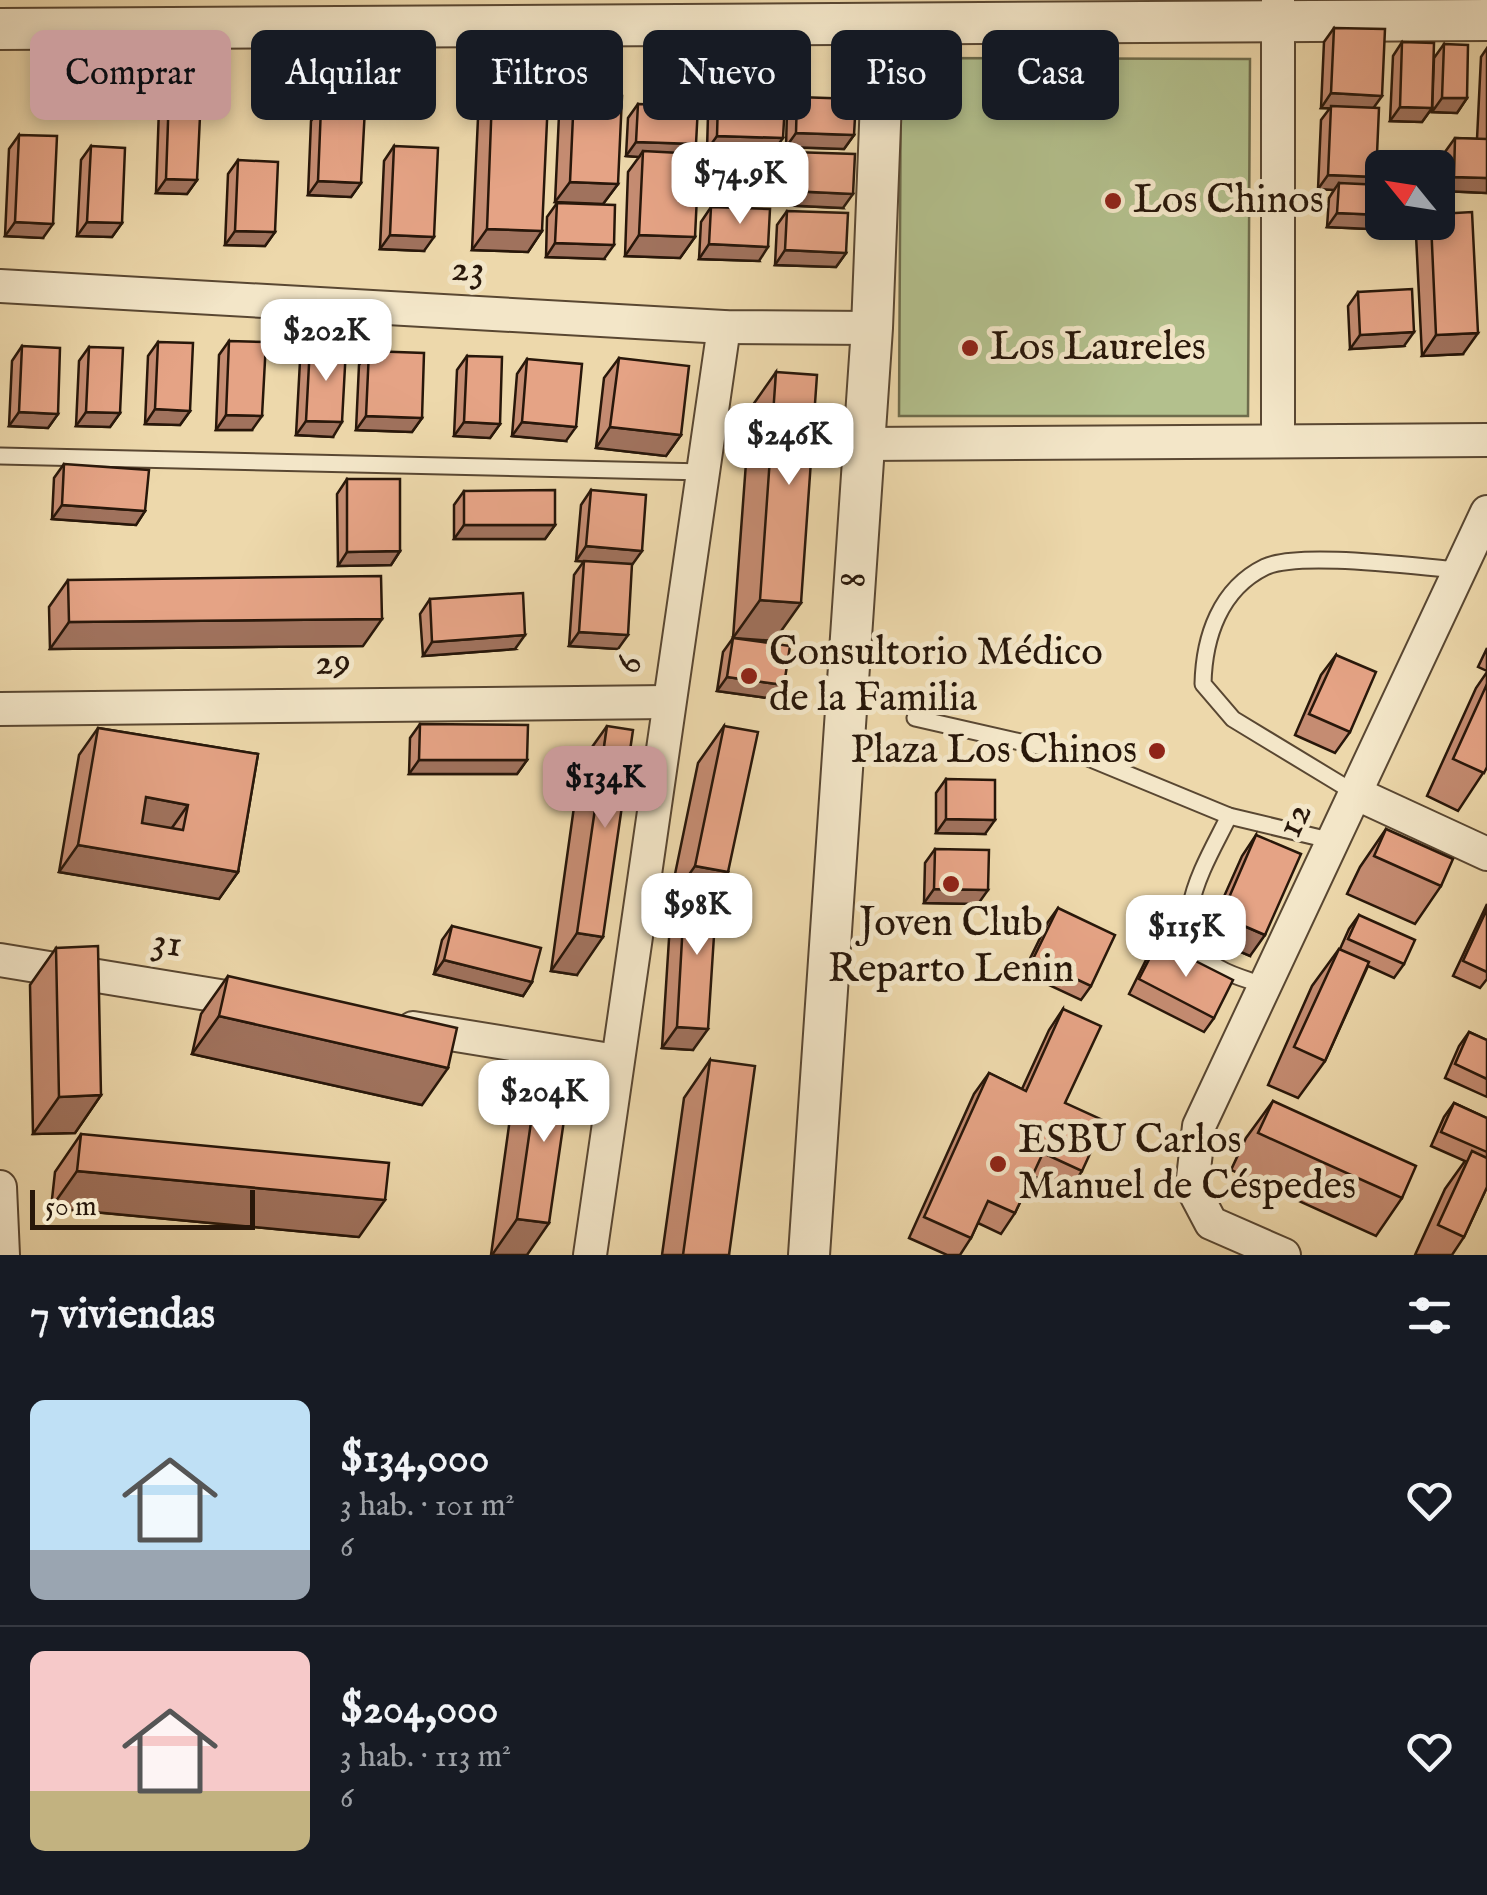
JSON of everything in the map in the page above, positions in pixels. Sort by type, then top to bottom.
[{"type":"street","points":[[0,29],[52,15],[479,13],[884,24],[1277,11],[1487,20]]},
{"type":"street","points":[[1277,11],[1278,442]]},
{"type":"street","name":"8","points":[[809,1255],[872,328],[884,24]]},
{"type":"street","name":"23","points":[[0,286],[724,327],[872,328]]},
{"type":"street","name":"6","points":[[590,1255],[724,327]]},
{"type":"street","points":[[864,444],[1487,440]]},
{"type":"street","name":"12","points":[[1284,1255],[1212,1223],[1192,1187],[1199,1126],[1487,512]]},
{"type":"street","name":"29","points":[[0,709],[667,702]]},
{"type":"street","points":[[1355,793],[1487,854]]},
{"type":"street","name":"31","points":[[0,960],[289,1007]]},
{"type":"street","points":[[385,1023],[616,1061]]},
{"type":"street","points":[[0,1187],[3,1255]]},
{"type":"lane","points":[[0,456],[705,472]]},
{"type":"lane","points":[[1355,793],[1233,719],[1203,684],[1203,658],[1219,606],[1266,566],[1328,560],[1460,570]]},
{"type":"lane","points":[[915,718],[1086,757],[1229,816],[1333,840]]},
{"type":"lane","points":[[1229,816],[1186,918],[1192,945],[1216,968],[1264,985]]},
{"type":"green space","points":[[962,58],[982,58],[982,120],[1119,120],[1119,59],[1250,59],[1248,416],[899,416],[901,120],[962,120]]},
{"type":"building","points":[[1334,28],[1385,29],[1382,96],[1331,93]]},
{"type":"building","points":[[1402,42],[1434,43],[1432,108],[1400,107]]},
{"type":"building","points":[[1444,44],[1468,45],[1467,98],[1442,98]]},
{"type":"building","points":[[811,97],[831,98],[831,120],[855,120],[854,135],[796,133],[796,120],[811,120]]},
{"type":"building","points":[[638,104],[643,104],[643,120],[697,120],[696,144],[636,142]]},
{"type":"building","points":[[1331,106],[1379,108],[1377,150],[1365,150],[1365,177],[1328,175]]},
{"type":"building","points":[[168,120],[200,120],[197,180],[166,179]]},
{"type":"building","points":[[320,120],[364,120],[361,183],[318,181]]},
{"type":"building","points":[[491,120],[547,120],[542,231],[487,229]]},
{"type":"building","points":[[573,120],[621,120],[618,184],[570,182]]},
{"type":"building","points":[[717,120],[784,120],[783,138],[717,136]]},
{"type":"building","points":[[19,135],[57,136],[53,224],[15,222]]},
{"type":"building","points":[[1455,138],[1487,139],[1487,178],[1455,177]]},
{"type":"building","points":[[91,146],[125,148],[122,223],[87,222]]},
{"type":"building","points":[[394,146],[438,148],[434,237],[390,235]]},
{"type":"building","points":[[643,151],[699,154],[695,237],[639,235]]},
{"type":"building","points":[[713,152],[773,155],[771,189],[711,187]]},
{"type":"building","points":[[792,152],[855,154],[853,194],[790,191]]},
{"type":"building","points":[[238,160],[278,162],[275,232],[235,231]]},
{"type":"building","points":[[1339,183],[1365,184],[1365,214],[1337,213]]},
{"type":"building","points":[[557,203],[615,205],[614,245],[555,243]]},
{"type":"building","points":[[711,207],[770,209],[768,247],[709,244]]},
{"type":"building","points":[[787,211],[848,213],[846,253],[785,250]]},
{"type":"building","points":[[1472,212],[1478,333],[1436,335],[1432,240],[1455,240],[1455,213]]},
{"type":"building","points":[[1412,289],[1414,332],[1360,335],[1358,292]]},
{"type":"building","points":[[229,341],[266,342],[262,416],[226,415]]},
{"type":"building","points":[[158,342],[193,343],[190,411],[155,409]]},
{"type":"building","points":[[22,346],[60,348],[58,414],[19,412]]},
{"type":"building","points":[[310,346],[346,348],[342,422],[306,421]]},
{"type":"building","points":[[89,347],[123,348],[120,413],[86,412]]},
{"type":"building","points":[[369,351],[424,353],[422,418],[366,416]]},
{"type":"building","points":[[467,356],[502,357],[500,424],[464,422]]},
{"type":"building","points":[[619,358],[689,366],[681,435],[610,427]]},
{"type":"building","points":[[527,359],[582,364],[576,427],[522,422]]},
{"type":"building","points":[[776,372],[817,375],[801,603],[760,600]]},
{"type":"building","points":[[64,464],[149,470],[145,511],[62,505]]},
{"type":"building","points":[[347,479],[400,479],[400,551],[347,552]]},
{"type":"building","points":[[555,490],[555,525],[464,525],[464,491]]},
{"type":"building","points":[[591,490],[646,495],[642,551],[586,546]]},
{"type":"building","points":[[584,561],[632,564],[628,635],[579,632]]},
{"type":"building","points":[[381,576],[382,619],[69,622],[68,580]]},
{"type":"building","points":[[523,593],[525,635],[432,642],[430,599]]},
{"type":"building","points":[[733,638],[790,646],[784,685],[727,677]]},
{"type":"building","points":[[1336,655],[1376,672],[1350,732],[1309,714]]},
{"type":"building","points":[[1487,684],[1487,767],[1484,773],[1453,759]]},
{"type":"building","points":[[420,724],[528,725],[527,760],[419,760]]},
{"type":"building","points":[[607,726],[633,730],[603,937],[577,933]]},
{"type":"building","points":[[724,726],[758,732],[728,872],[695,866]]},
{"type":"building","points":[[98,728],[258,754],[238,872],[78,845]],"holes":[[[146,797],[188,805],[183,830],[142,823]]]},
{"type":"building","points":[[946,779],[995,780],[995,820],[946,819]]},
{"type":"building","points":[[1386,829],[1453,859],[1441,886],[1374,856]]},
{"type":"building","points":[[1256,835],[1301,854],[1265,935],[1221,916]]},
{"type":"building","points":[[935,849],[989,850],[988,890],[934,889]]},
{"type":"building","points":[[685,887],[717,889],[708,1029],[677,1027]]},
{"type":"building","points":[[1058,908],[1115,935],[1091,986],[1033,959]]},
{"type":"building","points":[[1487,909],[1487,972],[1463,961]]},
{"type":"building","points":[[1359,915],[1415,940],[1404,964],[1348,939]]},
{"type":"building","points":[[452,926],[541,948],[532,982],[444,960]]},
{"type":"building","points":[[1158,942],[1233,980],[1214,1018],[1139,979]]},
{"type":"building","points":[[98,946],[101,1095],[59,1097],[56,948]]},
{"type":"building","points":[[1339,949],[1369,962],[1325,1061],[1294,1047]]},
{"type":"building","points":[[228,976],[457,1028],[448,1068],[219,1016]]},
{"type":"building","points":[[1063,1009],[1101,1026],[1065,1103],[1105,1121],[1082,1171],[1043,1153],[1015,1213],[988,1201],[971,1238],[924,1217],[989,1073],[1026,1091]]},
{"type":"building","points":[[1469,1032],[1487,1040],[1487,1079],[1455,1064]]},
{"type":"building","points":[[710,1060],[755,1066],[729,1255],[683,1255]]},
{"type":"building","points":[[539,1067],[571,1072],[549,1223],[517,1219]]},
{"type":"building","points":[[1273,1101],[1416,1166],[1402,1198],[1258,1133]]},
{"type":"building","points":[[1454,1103],[1487,1118],[1487,1152],[1441,1132]]},
{"type":"building","points":[[81,1134],[389,1163],[385,1200],[77,1171]]},
{"type":"building","points":[[1472,1151],[1487,1158],[1487,1187],[1464,1237],[1438,1225]]},
{"type":"place","name":"Los Chinos","points":[[1113,201]]},
{"type":"place","name":"Los Laureles","points":[[970,348]]},
{"type":"place","name":"Consultorio Médico de la Familia","points":[[749,676]]},
{"type":"place","name":"Plaza Los Chinos","points":[[1157,751]]},
{"type":"place","name":"Joven Club Reparto Lenin","points":[[951,884]]},
{"type":"place","name":"ESBU Carlos Manuel de Céspedes","points":[[998,1164]]}]
